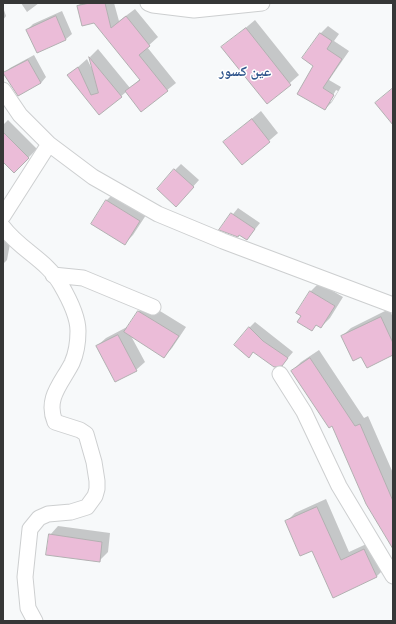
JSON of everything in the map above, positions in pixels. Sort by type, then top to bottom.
[{"type":"street","points":[[148,3],[153,5],[194,10],[262,3]]},
{"type":"street","points":[[3,90],[20,115],[49,144],[93,177],[158,214],[223,241],[393,305]]},
{"type":"street","points":[[3,216],[49,144]]},
{"type":"street","points":[[3,227],[53,274],[66,294],[78,329],[72,362],[54,392],[52,413],[55,422],[80,430],[86,434],[90,444],[97,481],[95,496],[87,507],[71,512],[48,514],[39,518],[30,529],[25,577],[28,608],[35,621]]},
{"type":"street","points":[[53,274],[83,278],[153,307]]},
{"type":"street","points":[[280,374],[304,412],[339,486],[393,576]]},
{"type":"building","points":[[90,3],[105,3],[111,28],[126,16],[150,46],[139,55],[168,91],[141,112],[125,91],[140,80],[94,23],[82,26],[77,6]]},
{"type":"building","points":[[56,16],[66,40],[37,53],[26,30]]},
{"type":"building","points":[[246,28],[291,85],[267,104],[221,47]]},
{"type":"building","points":[[320,33],[332,41],[327,49],[342,59],[323,88],[334,95],[325,110],[297,94],[313,66],[302,58]]},
{"type":"building","points":[[89,57],[122,97],[99,115],[67,75],[78,67],[91,95],[98,93]]},
{"type":"building","points":[[28,60],[41,83],[18,96],[3,73]]},
{"type":"building","points":[[393,88],[393,125],[375,103]]},
{"type":"building","points":[[252,119],[270,142],[242,165],[223,142]]},
{"type":"building","points":[[3,132],[29,158],[14,173],[3,162]]},
{"type":"building","points":[[174,169],[194,187],[176,207],[157,189]]},
{"type":"building","points":[[106,200],[140,221],[125,245],[91,224]]},
{"type":"building","points":[[231,213],[255,229],[247,240],[239,235],[238,237],[219,230]]},
{"type":"building","points":[[310,291],[335,306],[321,328],[316,325],[312,331],[297,322],[301,316],[296,313]]},
{"type":"building","points":[[138,311],[179,336],[164,358],[124,332]]},
{"type":"building","points":[[381,317],[393,343],[393,355],[367,368],[361,357],[353,361],[341,336]]},
{"type":"building","points":[[249,327],[263,341],[288,358],[282,366],[274,367],[253,352],[249,358],[234,345]]},
{"type":"building","points":[[118,335],[137,371],[115,382],[96,346]]},
{"type":"building","points":[[310,358],[355,426],[360,424],[393,501],[393,549],[366,504],[332,426],[329,428],[291,371]]},
{"type":"building","points":[[317,507],[341,560],[364,549],[377,577],[333,598],[312,551],[300,556],[285,521]]},
{"type":"building","points":[[49,534],[102,542],[100,562],[46,555]]},
{"type":"district","name":"عين كسور","points":[[245,73]]}]
